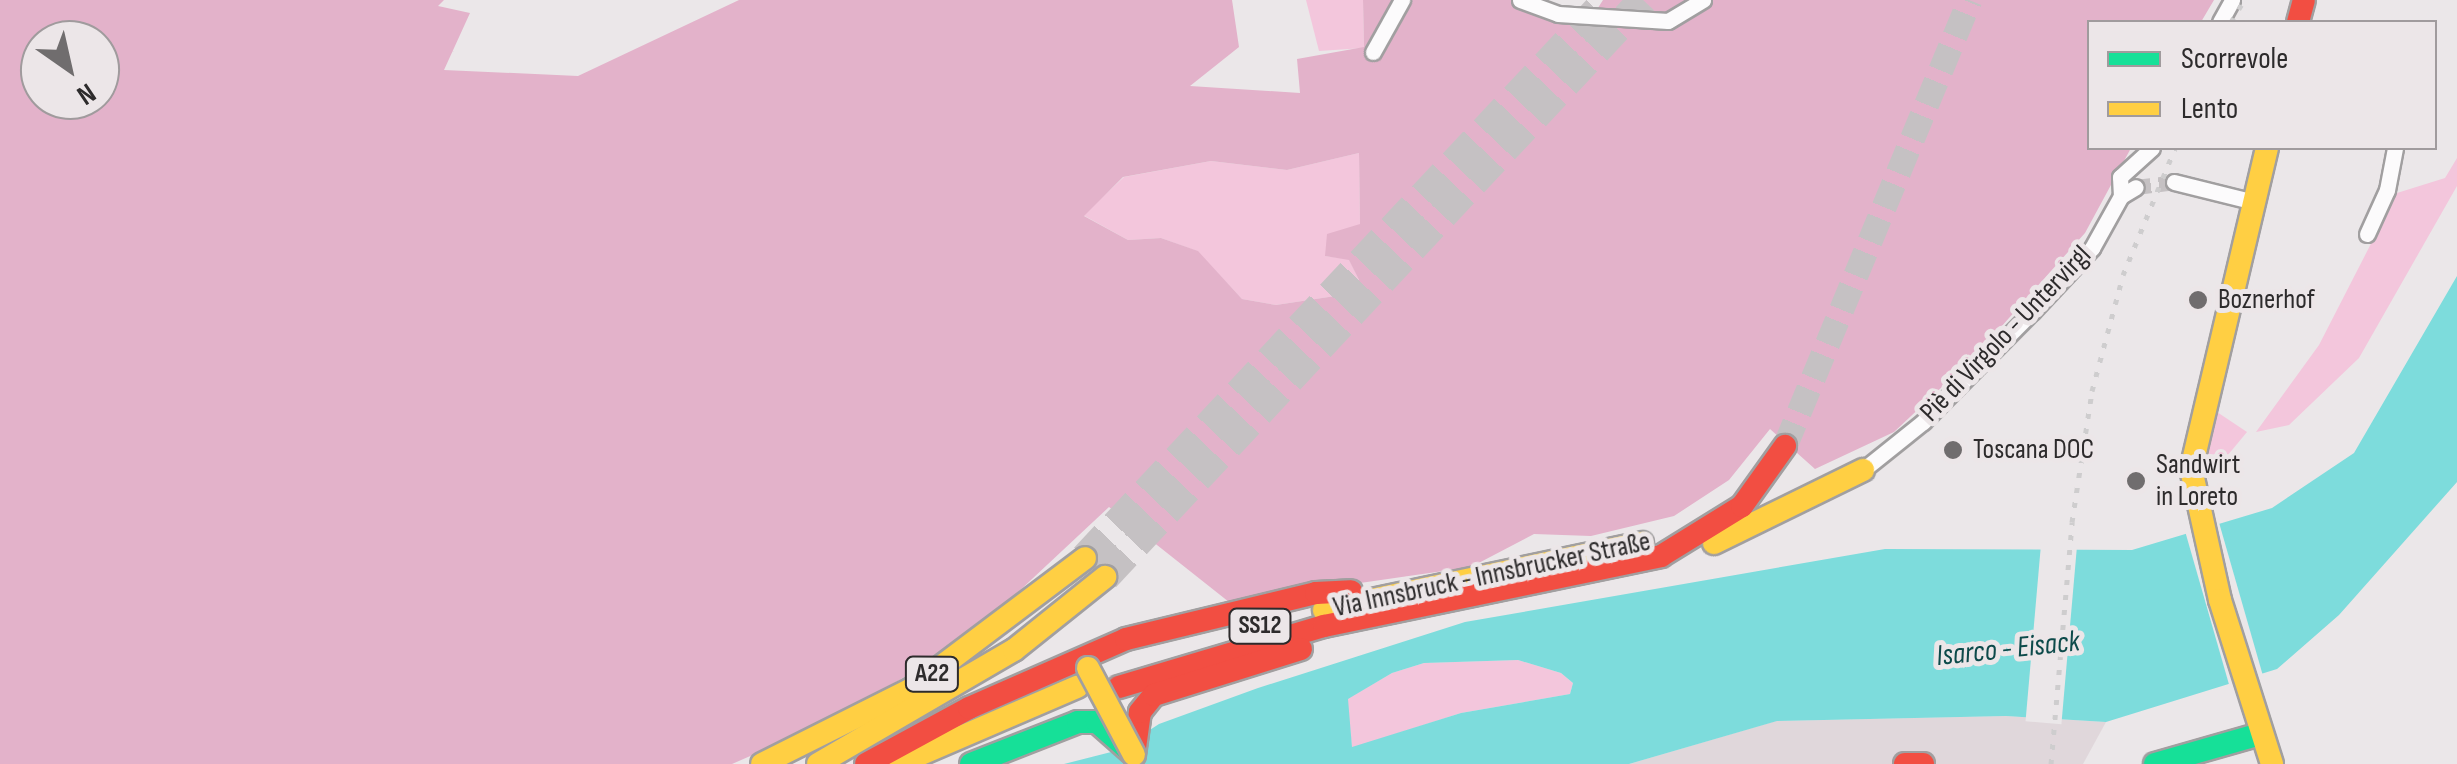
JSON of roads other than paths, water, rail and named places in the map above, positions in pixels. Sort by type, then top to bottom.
[{"type":"main road","points":[[2155,764],[2265,753],[2194,504],[2193,443],[2267,150]]},
{"type":"main road","name":"Via Innsbruck - Innsbrucker Straße","points":[[1701,532],[1412,588],[1217,637],[1116,680],[1290,635],[1661,556],[1701,532],[1742,506],[1785,446]]},
{"type":"main road","points":[[1661,556],[1712,544],[1863,470]]},
{"type":"main road","name":"A22","points":[[762,764],[910,690],[1086,558]]},
{"type":"main road","name":"A22","points":[[818,764],[1014,650],[1104,577]]},
{"type":"main road","points":[[931,764],[1083,679],[1126,639],[1316,594],[1412,588]]},
{"type":"main road","points":[[1137,759],[1140,712],[1162,692],[1454,601]]},
{"type":"main road","points":[[1083,679],[1137,759]]},
{"type":"main road","points":[[866,764],[969,708],[1083,679]]},
{"type":"main road","points":[[898,764],[1083,679]]},
{"type":"main road","points":[[970,764],[1061,729],[1097,722],[1137,759]]},
{"type":"main road","points":[[1905,764],[1923,764]]},
{"type":"street","points":[[1373,52],[1402,0]]},
{"type":"street","points":[[1520,0],[1558,14],[1668,21],[1703,0]]},
{"type":"street","name":"Piè di Virgolo - Untervirgl","points":[[1863,470],[1923,422],[2092,248],[2121,196],[2120,177],[2150,150]]},
{"type":"street","points":[[2367,234],[2387,190],[2396,150]]},
{"type":"street","points":[[2174,182],[2255,202]]},
{"type":"street","points":[[2121,196],[2136,188]]},
{"type":"water","name":"Isarco - Eisack","points":[[2457,276],[2457,482],[2339,615],[2277,669],[2106,722],[2006,716],[1777,721],[1629,764],[1064,764],[1119,750],[1159,724],[1258,688],[1465,622],[1885,549],[2132,550],[2272,508],[2354,453]],"holes":[[[1518,660],[1561,673],[1573,683],[1570,694],[1461,713],[1352,747],[1348,699],[1392,673],[1424,663]]]},
{"type":"tunnel","points":[[1085,558],[1607,0]]},
{"type":"tunnel","points":[[1105,577],[1643,0]]},
{"type":"tunnel","points":[[1785,446],[1970,0]]},
{"type":"tunnel","points":[[2136,187],[2174,182]]},
{"type":"railway","points":[[2232,20],[2244,0]]},
{"type":"railway","points":[[2051,764],[2072,522],[2092,391],[2123,275],[2174,150]]},
{"type":"place","name":"Boznerhof","points":[[2198,300]]},
{"type":"place","name":"Toscana DOC","points":[[1953,450]]},
{"type":"place","name":"Sandwirt in Loreto","points":[[2136,481]]}]
